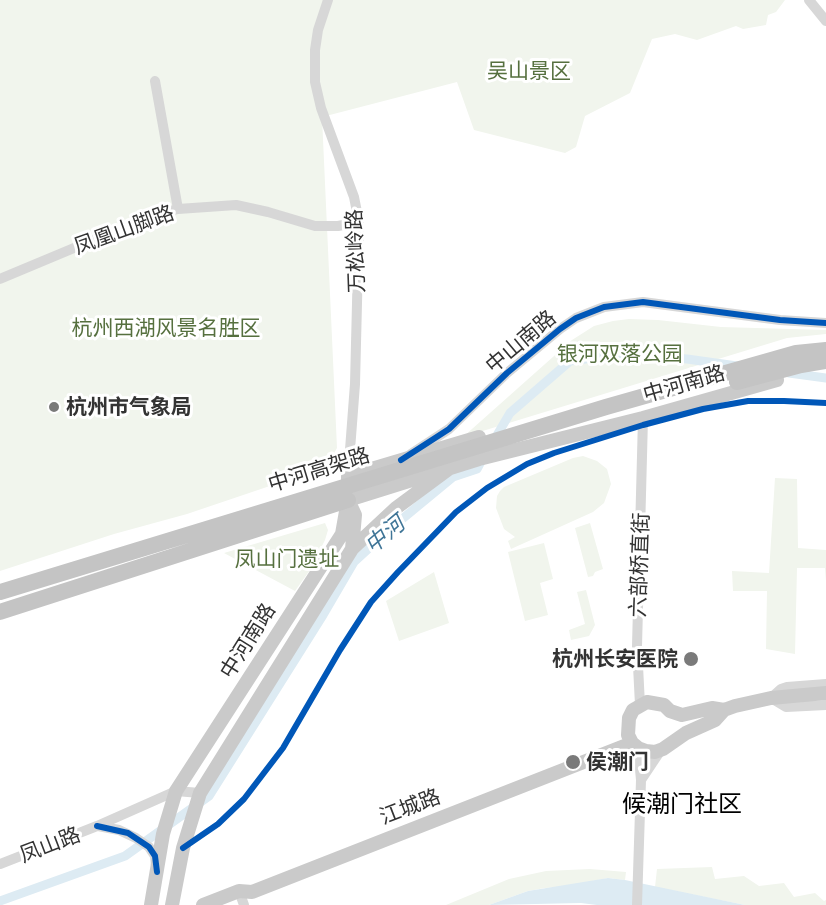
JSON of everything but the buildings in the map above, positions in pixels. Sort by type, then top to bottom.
[{"type":"highway","name":"中河高架路","points":[[0,592],[606,407],[796,353],[826,350]]},
{"type":"highway","name":"中河高架路","points":[[0,601],[489,448],[801,364],[826,361]]},
{"type":"highway","points":[[0,580],[348,476]]},
{"type":"highway","points":[[0,612],[348,500]]},
{"type":"main road","name":"中河南路","points":[[348,476],[793,346],[826,343]]},
{"type":"main road","name":"中河南路","points":[[151,905],[163,834],[176,791],[342,534],[348,500],[484,458],[643,421],[786,377],[826,368]]},
{"type":"main road","name":"中河南路","points":[[172,905],[183,848],[200,795],[352,549],[396,508],[450,468]]},
{"type":"main road","points":[[348,476],[348,500],[355,515],[352,549]]},
{"type":"main road","points":[[670,711],[682,715],[712,708],[724,710],[771,698],[826,693]]},
{"type":"main road","points":[[635,745],[628,735],[627,726],[633,710],[640,705],[656,703],[664,705],[674,717],[676,731],[665,747]]},
{"type":"main road","points":[[665,747],[686,733],[715,720],[724,710]]},
{"type":"main road","name":"江城路","points":[[203,905],[239,891],[252,892],[635,745],[646,751],[665,747]]},
{"type":"street","name":"万松岭路","points":[[328,0],[318,30],[315,50],[315,82],[321,108],[354,197],[359,222],[355,384],[348,476]]},
{"type":"street","points":[[809,0],[826,21]]},
{"type":"street","points":[[155,81],[178,209]]},
{"type":"street","name":"凤凰山脚路","points":[[0,279],[153,215],[178,209],[236,205],[315,226],[338,226],[359,222]]},
{"type":"street","name":"中山南路","points":[[401,460],[449,429],[507,373],[560,329],[576,318],[604,307],[644,302],[780,320],[826,323]]},
{"type":"street","name":"六部桥直街","points":[[640,705],[637,646],[643,421]]},
{"type":"street","points":[[826,684],[787,687],[771,698],[786,706],[826,705]]},
{"type":"street","points":[[635,745],[641,780],[638,905]]},
{"type":"street","points":[[641,780],[665,747]]},
{"type":"street","name":"凤山路","points":[[0,864],[97,826],[176,791],[200,795]]},
{"type":"street","points":[[97,826],[119,830],[149,847],[155,856],[157,872]]},
{"type":"street","points":[[239,891],[244,905]]},
{"type":"green space","name":"杭州西湖风景名胜区","points":[[0,0],[785,0],[776,12],[768,15],[766,25],[743,29],[736,26],[697,40],[675,34],[652,39],[630,93],[585,116],[576,147],[565,153],[474,130],[457,82],[322,117],[337,448],[326,467],[187,514],[114,534],[0,571]]},
{"type":"green space","name":"银河双落公园","points":[[629,319],[721,327],[826,330],[826,334],[787,338],[463,437],[572,340],[594,326]]},
{"type":"green space","points":[[583,456],[597,461],[607,469],[611,484],[604,503],[593,512],[511,549],[508,541],[515,537],[504,529],[496,508],[500,491],[504,487]]},
{"type":"green space","points":[[775,478],[797,479],[798,548],[826,550],[826,581],[825,568],[797,568],[795,654],[766,649],[767,591],[733,591],[732,571],[769,573]]},
{"type":"green space","name":"凤山门遗址","points":[[325,523],[328,530],[325,540],[310,570],[295,591],[224,553]]},
{"type":"green space","points":[[590,523],[603,569],[588,577],[575,528]]},
{"type":"green space","points":[[544,543],[553,579],[540,583],[548,615],[525,621],[508,552]]},
{"type":"green space","points":[[434,572],[449,623],[399,641],[386,601]]},
{"type":"green space","points":[[586,590],[595,625],[589,636],[571,640],[569,630],[585,624],[577,592]]},
{"type":"green space","points":[[712,867],[715,879],[744,876],[759,886],[784,883],[794,897],[815,893],[824,901],[826,900],[826,905],[745,905],[655,887],[657,869]]},
{"type":"green space","points":[[590,869],[626,872],[625,880],[608,878],[528,891],[489,905],[446,905],[509,879],[546,871]]},
{"type":"shaded area","points":[[608,878],[745,905],[597,905],[581,903],[489,905],[528,891]]},
{"type":"waterway","name":"中河","points":[[493,442],[510,413],[570,361],[623,354],[737,366]]},
{"type":"waterway","name":"中河","points":[[789,373],[826,378]]},
{"type":"waterway","name":"中河","points":[[0,901],[125,856],[209,796],[354,562],[453,477],[477,469],[484,456]]},
{"type":"cycle path","points":[[401,460],[449,429],[507,373],[560,329],[576,318],[604,307],[643,302],[780,320],[826,323]]},
{"type":"cycle path","points":[[183,848],[218,824],[244,799],[283,748],[371,602],[456,512],[487,488],[527,464],[554,453],[703,409],[748,401],[826,403]]},
{"type":"cycle path","points":[[97,826],[128,833],[149,847],[155,856],[157,872]]},
{"type":"place","name":"杭州市气象局","points":[[54,407]]},
{"type":"place","name":"杭州长安医院","points":[[691,659]]},
{"type":"place","name":"侯潮门","points":[[573,762]]},
{"type":"district","name":"候潮门社区","points":[[682,804]]},
{"type":"park label","name":"吴山景区","points":[[529,71]]}]
